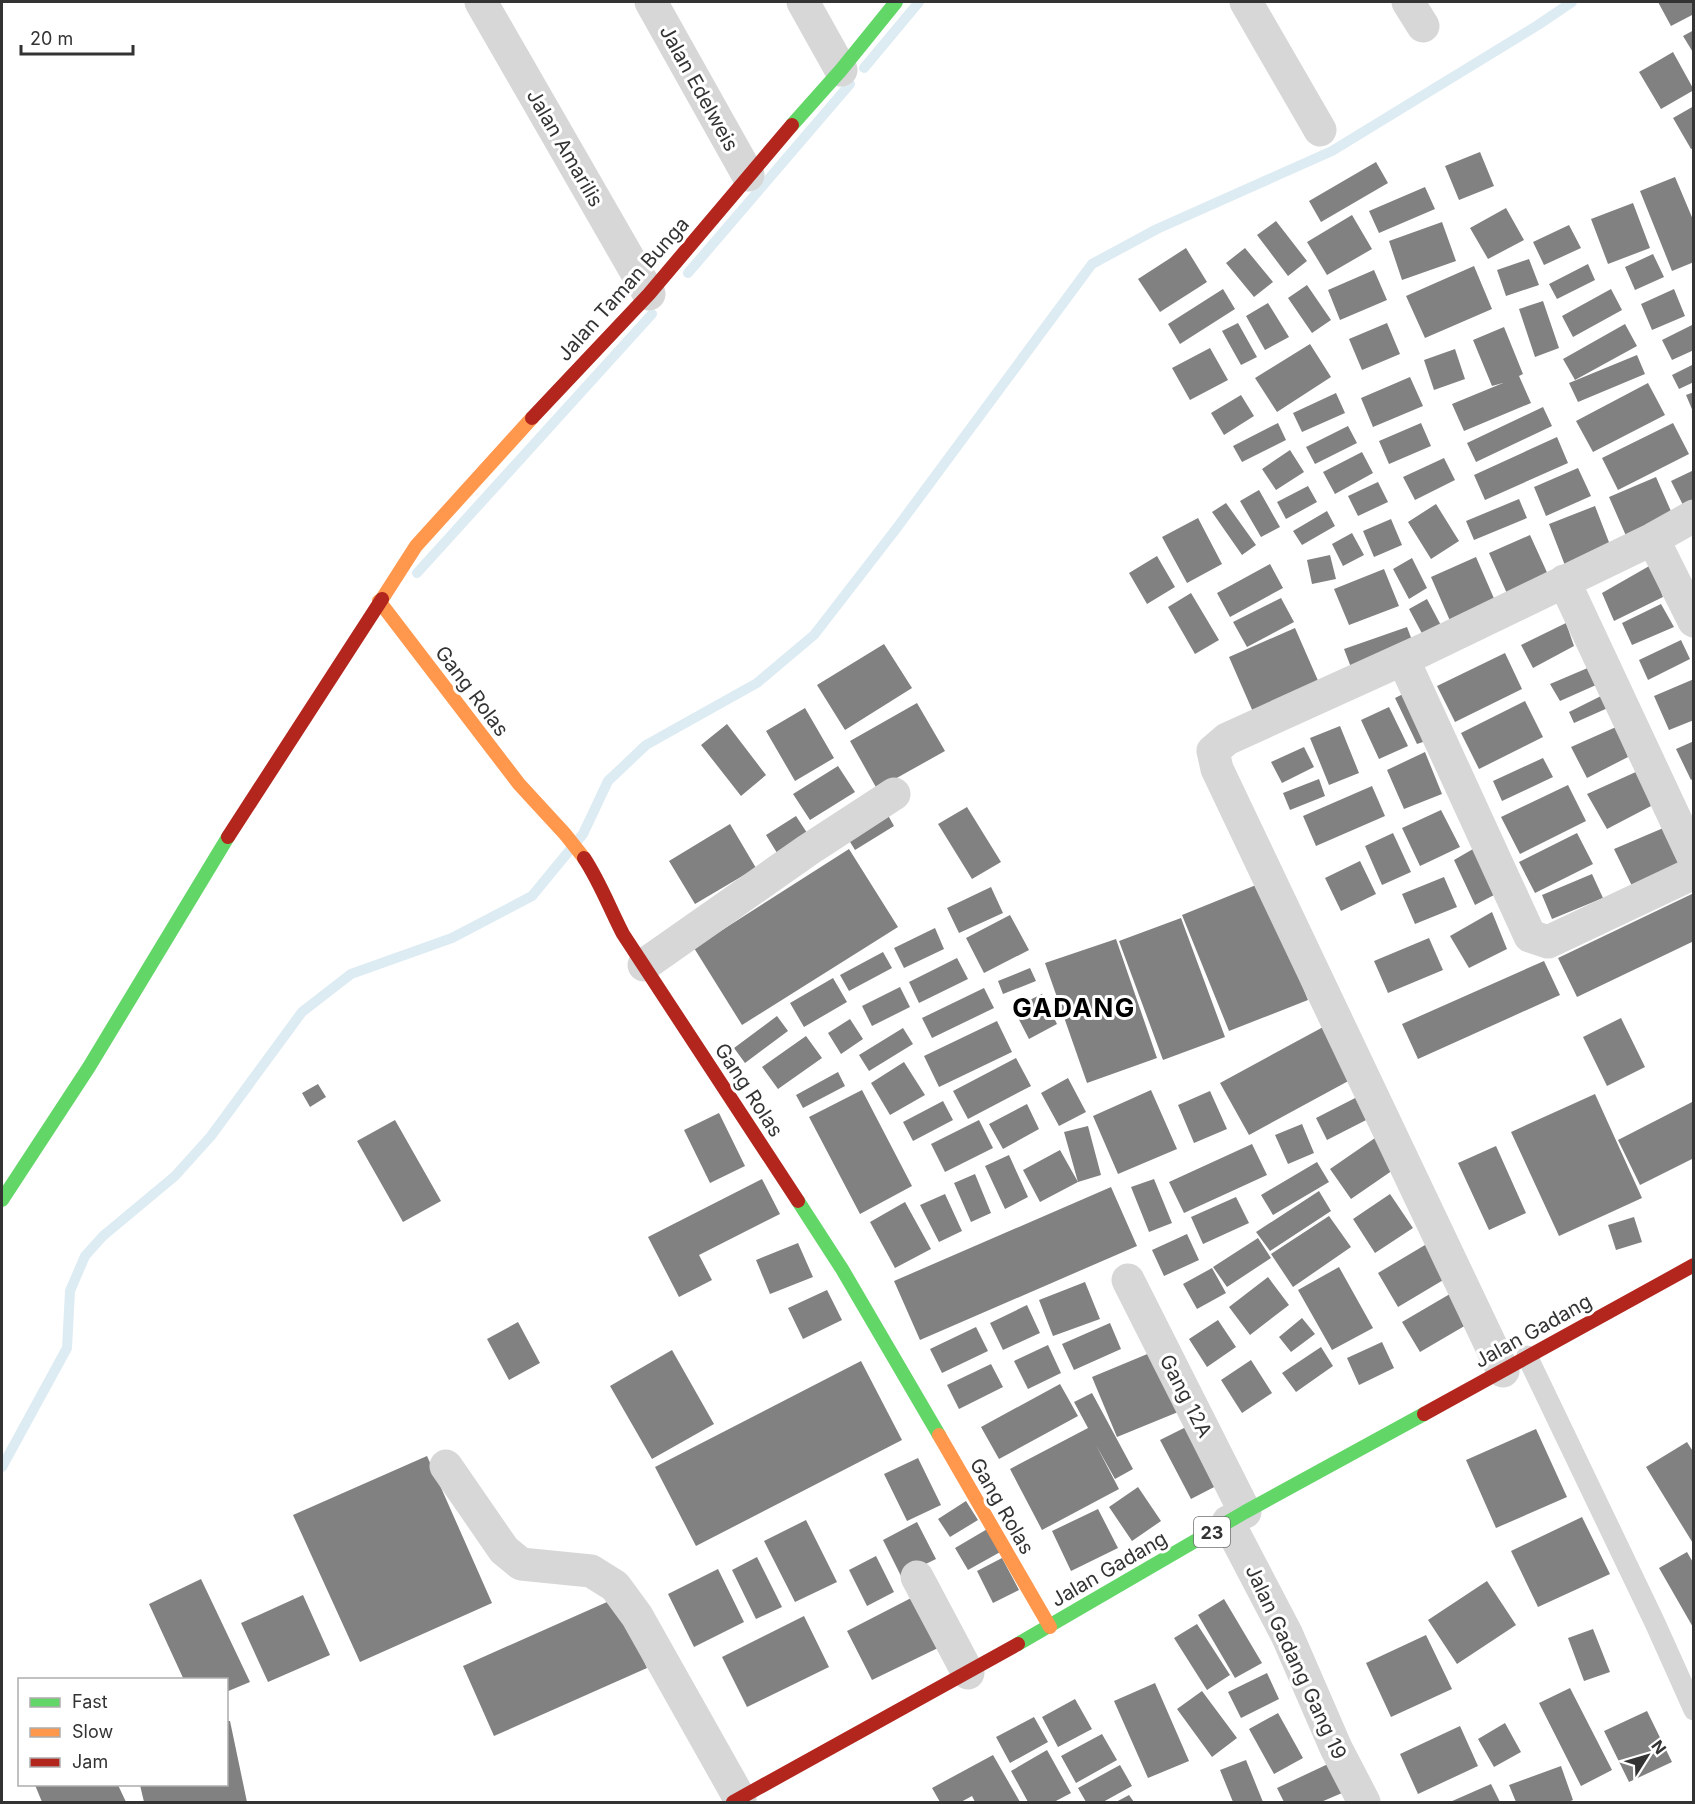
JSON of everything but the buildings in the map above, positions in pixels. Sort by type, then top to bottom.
[{"type":"main road","name":"Jalan Taman Bunga","points":[[2,1200],[89,1067],[247,806],[379,601],[422,539],[475,479],[649,294],[841,70],[896,2]]},
{"type":"main road","name":"Gang Rolas","points":[[379,601],[519,784],[565,834],[597,877],[623,934],[842,1269],[1050,1626]]},
{"type":"main road","name":"Jalan Gadang","points":[[737,1801],[968,1673],[1236,1517],[1694,1265]]},
{"type":"street","name":"Jalan Amarilis","points":[[481,2],[649,294]]},
{"type":"street","name":"Jalan Edelweis","points":[[651,2],[748,176]]},
{"type":"street","points":[[803,2],[841,70]]},
{"type":"street","points":[[1246,2],[1320,130]]},
{"type":"street","points":[[1515,1363],[1222,779],[1213,751],[1227,739],[1403,659],[1653,539],[1694,516]]},
{"type":"street","points":[[1653,539],[1694,621]]},
{"type":"street","points":[[1564,581],[1694,859]]},
{"type":"street","points":[[1403,659],[1530,936],[1548,942],[1694,873]]},
{"type":"street","points":[[644,964],[808,850],[894,794]]},
{"type":"street","name":"Gang 12A","points":[[1128,1280],[1236,1517]]},
{"type":"street","points":[[446,1466],[504,1550],[521,1564],[591,1571],[615,1586],[637,1616],[737,1801]]},
{"type":"street","name":"Jalan Gadang Gang 19","points":[[1236,1517],[1336,1748],[1364,1803]]},
{"type":"street","points":[[917,1577],[968,1673]]},
{"type":"lane","points":[[1515,1363],[1655,1623],[1694,1710]]},
{"type":"waterway","points":[[864,68],[919,2]]},
{"type":"waterway","points":[[2,1467],[67,1348],[70,1291],[85,1256],[103,1236],[175,1176],[211,1136],[302,1012],[351,974],[452,938],[532,896],[583,834],[608,781],[646,745],[757,683],[814,635],[896,529],[1092,264],[1157,229],[1332,151],[1572,2]]},
{"type":"waterway","points":[[688,273],[850,84]]},
{"type":"waterway","points":[[417,573],[652,314]]},
{"type":"traffic: fast","points":[[792,125],[841,70],[896,2]]},
{"type":"traffic: fast","points":[[2,1200],[89,1067],[228,837]]},
{"type":"traffic: fast","points":[[798,1201],[842,1269],[939,1435]]},
{"type":"traffic: fast","points":[[1018,1644],[1245,1512],[1424,1414]]},
{"type":"traffic: slow","points":[[382,599],[416,546],[532,418]]},
{"type":"traffic: slow","points":[[379,601],[519,784],[584,858]]},
{"type":"traffic: slow","points":[[939,1435],[1050,1627]]},
{"type":"traffic: jam","points":[[532,418],[649,294],[792,125]]},
{"type":"traffic: jam","points":[[228,837],[382,599]]},
{"type":"traffic: jam","points":[[584,858],[623,934],[798,1201]]},
{"type":"traffic: jam","points":[[1424,1414],[1694,1265]]},
{"type":"traffic: jam","points":[[733,1802],[1018,1644]]},
{"type":"district","name":"GADANG","points":[[1074,1007]]}]
